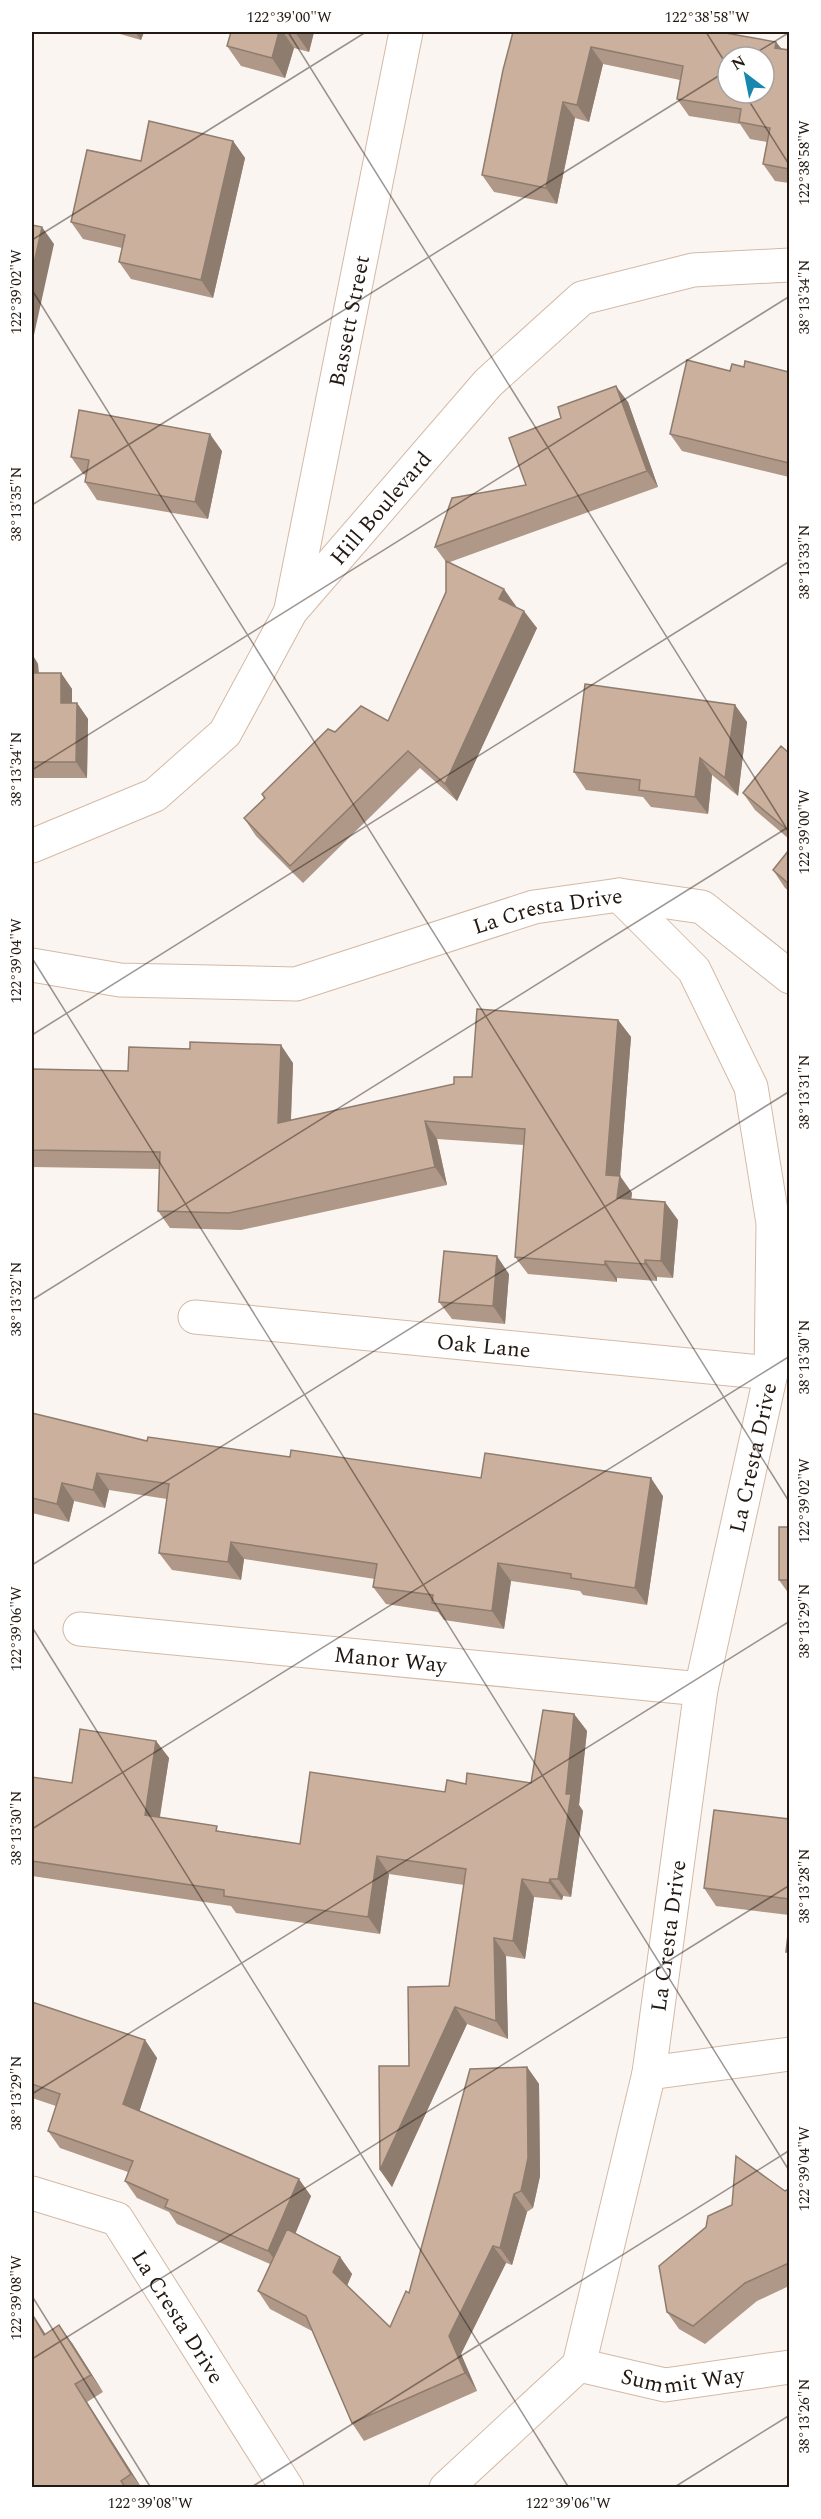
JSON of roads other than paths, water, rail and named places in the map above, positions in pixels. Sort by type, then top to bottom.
[{"type":"street","name":"Bassett Street","points":[[291,611],[406,32]]},
{"type":"street","name":"Hill Boulevard","points":[[32,846],[154,795],[225,733],[291,611],[488,383],[582,298],[693,270],[789,265]]},
{"type":"street","name":"La Cresta Drive","points":[[32,965],[120,980],[296,984],[534,907],[619,895],[694,970],[751,1087],[774,1223],[771,1373],[701,1689],[649,2073],[579,2365]]},
{"type":"street","points":[[619,895],[702,907],[789,976]]},
{"type":"street","name":"Oak Lane","points":[[195,1317],[771,1373]]},
{"type":"street","name":"Manor Way","points":[[80,1629],[701,1689]]},
{"type":"street","points":[[649,2073],[789,2054]]},
{"type":"street","name":"La Cresta Drive","points":[[32,2193],[117,2219],[287,2487]]},
{"type":"street","points":[[446,2487],[579,2365]]},
{"type":"street","name":"Summit Way","points":[[579,2365],[665,2385],[789,2367]]}]
